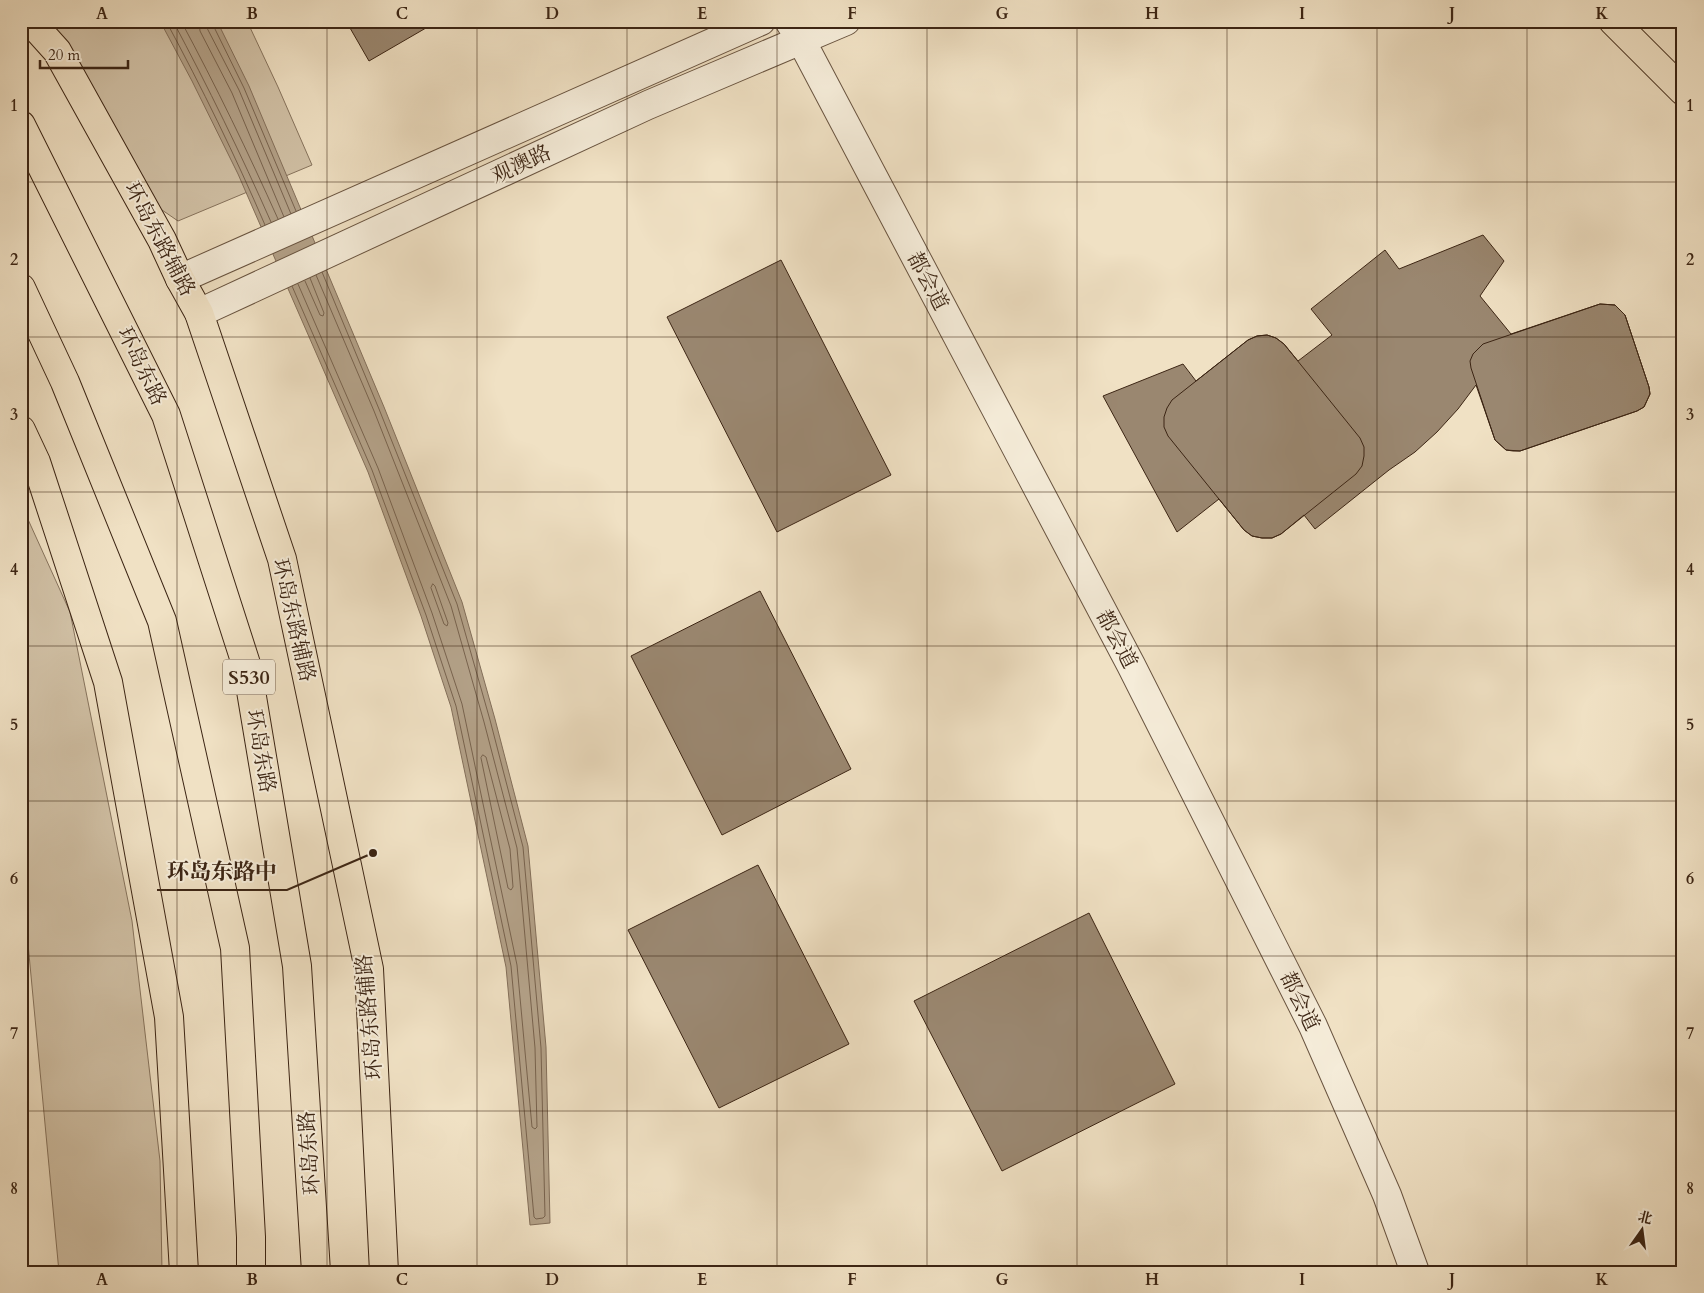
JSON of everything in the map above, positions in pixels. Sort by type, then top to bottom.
[{"type":"main road","name":"环岛东路辅路","points":[[30,21],[58,51],[157,231],[199,313],[282,560],[369,969],[384,1272]]},
{"type":"main road","points":[[1613,21],[1683,91]]},
{"type":"main road","name":"环岛东路","points":[[21,125],[166,415],[247,668],[298,966],[316,1272]]},
{"type":"main road","points":[[21,288],[65,382],[162,621],[235,948],[251,1237],[251,1272]]},
{"type":"main road","points":[[21,430],[36,462],[108,682],[169,1017],[184,1272]]},
{"type":"street","name":"观澳路","points":[[180,278],[761,21]]},
{"type":"street","name":"观澳路","points":[[199,313],[648,105],[795,31],[846,21]]},
{"type":"street","name":"都会道","points":[[795,31],[1131,664],[1313,1026],[1387,1195],[1415,1272]]},
{"type":"shaded area","points":[[46,21],[247,21],[312,165],[178,221],[149,201]]},
{"type":"shaded area","points":[[21,504],[70,612],[132,921],[160,1161],[162,1272],[59,1272],[25,912],[21,891]]},
{"type":"water","points":[[160,21],[217,21],[249,86],[384,407],[462,602],[528,846],[546,1047],[550,1223],[530,1225],[506,967],[451,707],[421,616],[368,472],[238,174]]},
{"type":"building","points":[[346,21],[438,21],[369,61]]},
{"type":"building","points":[[1483,235],[1504,261],[1480,296],[1511,334],[1600,304],[1615,305],[1625,315],[1649,387],[1650,394],[1644,407],[1520,451],[1513,451],[1506,450],[1495,440],[1476,385],[1458,409],[1415,452],[1389,470],[1315,529],[1304,515],[1281,534],[1272,538],[1252,536],[1244,530],[1219,499],[1177,532],[1103,396],[1183,364],[1196,381],[1248,340],[1257,336],[1267,335],[1276,338],[1284,344],[1298,361],[1332,335],[1311,309],[1385,250],[1399,269]]},
{"type":"building","points":[[781,260],[891,475],[777,532],[667,317]]},
{"type":"building","points":[[1600,304],[1615,305],[1625,315],[1649,387],[1650,394],[1644,407],[1520,451],[1506,450],[1495,440],[1471,368],[1470,361],[1473,354],[1483,344]]},
{"type":"building","points":[[1267,335],[1276,338],[1284,344],[1360,438],[1364,447],[1364,456],[1362,466],[1356,474],[1281,534],[1272,538],[1262,538],[1252,536],[1244,530],[1168,436],[1164,427],[1164,417],[1172,400],[1248,340],[1257,336]]},
{"type":"building","points":[[760,591],[851,769],[722,835],[631,656]]},
{"type":"building","points":[[758,865],[849,1044],[719,1108],[628,930]]},
{"type":"building","points":[[1089,913],[1175,1084],[1002,1171],[914,1001]]},
{"type":"place","name":"环岛东路中","points":[[373,853]]}]
